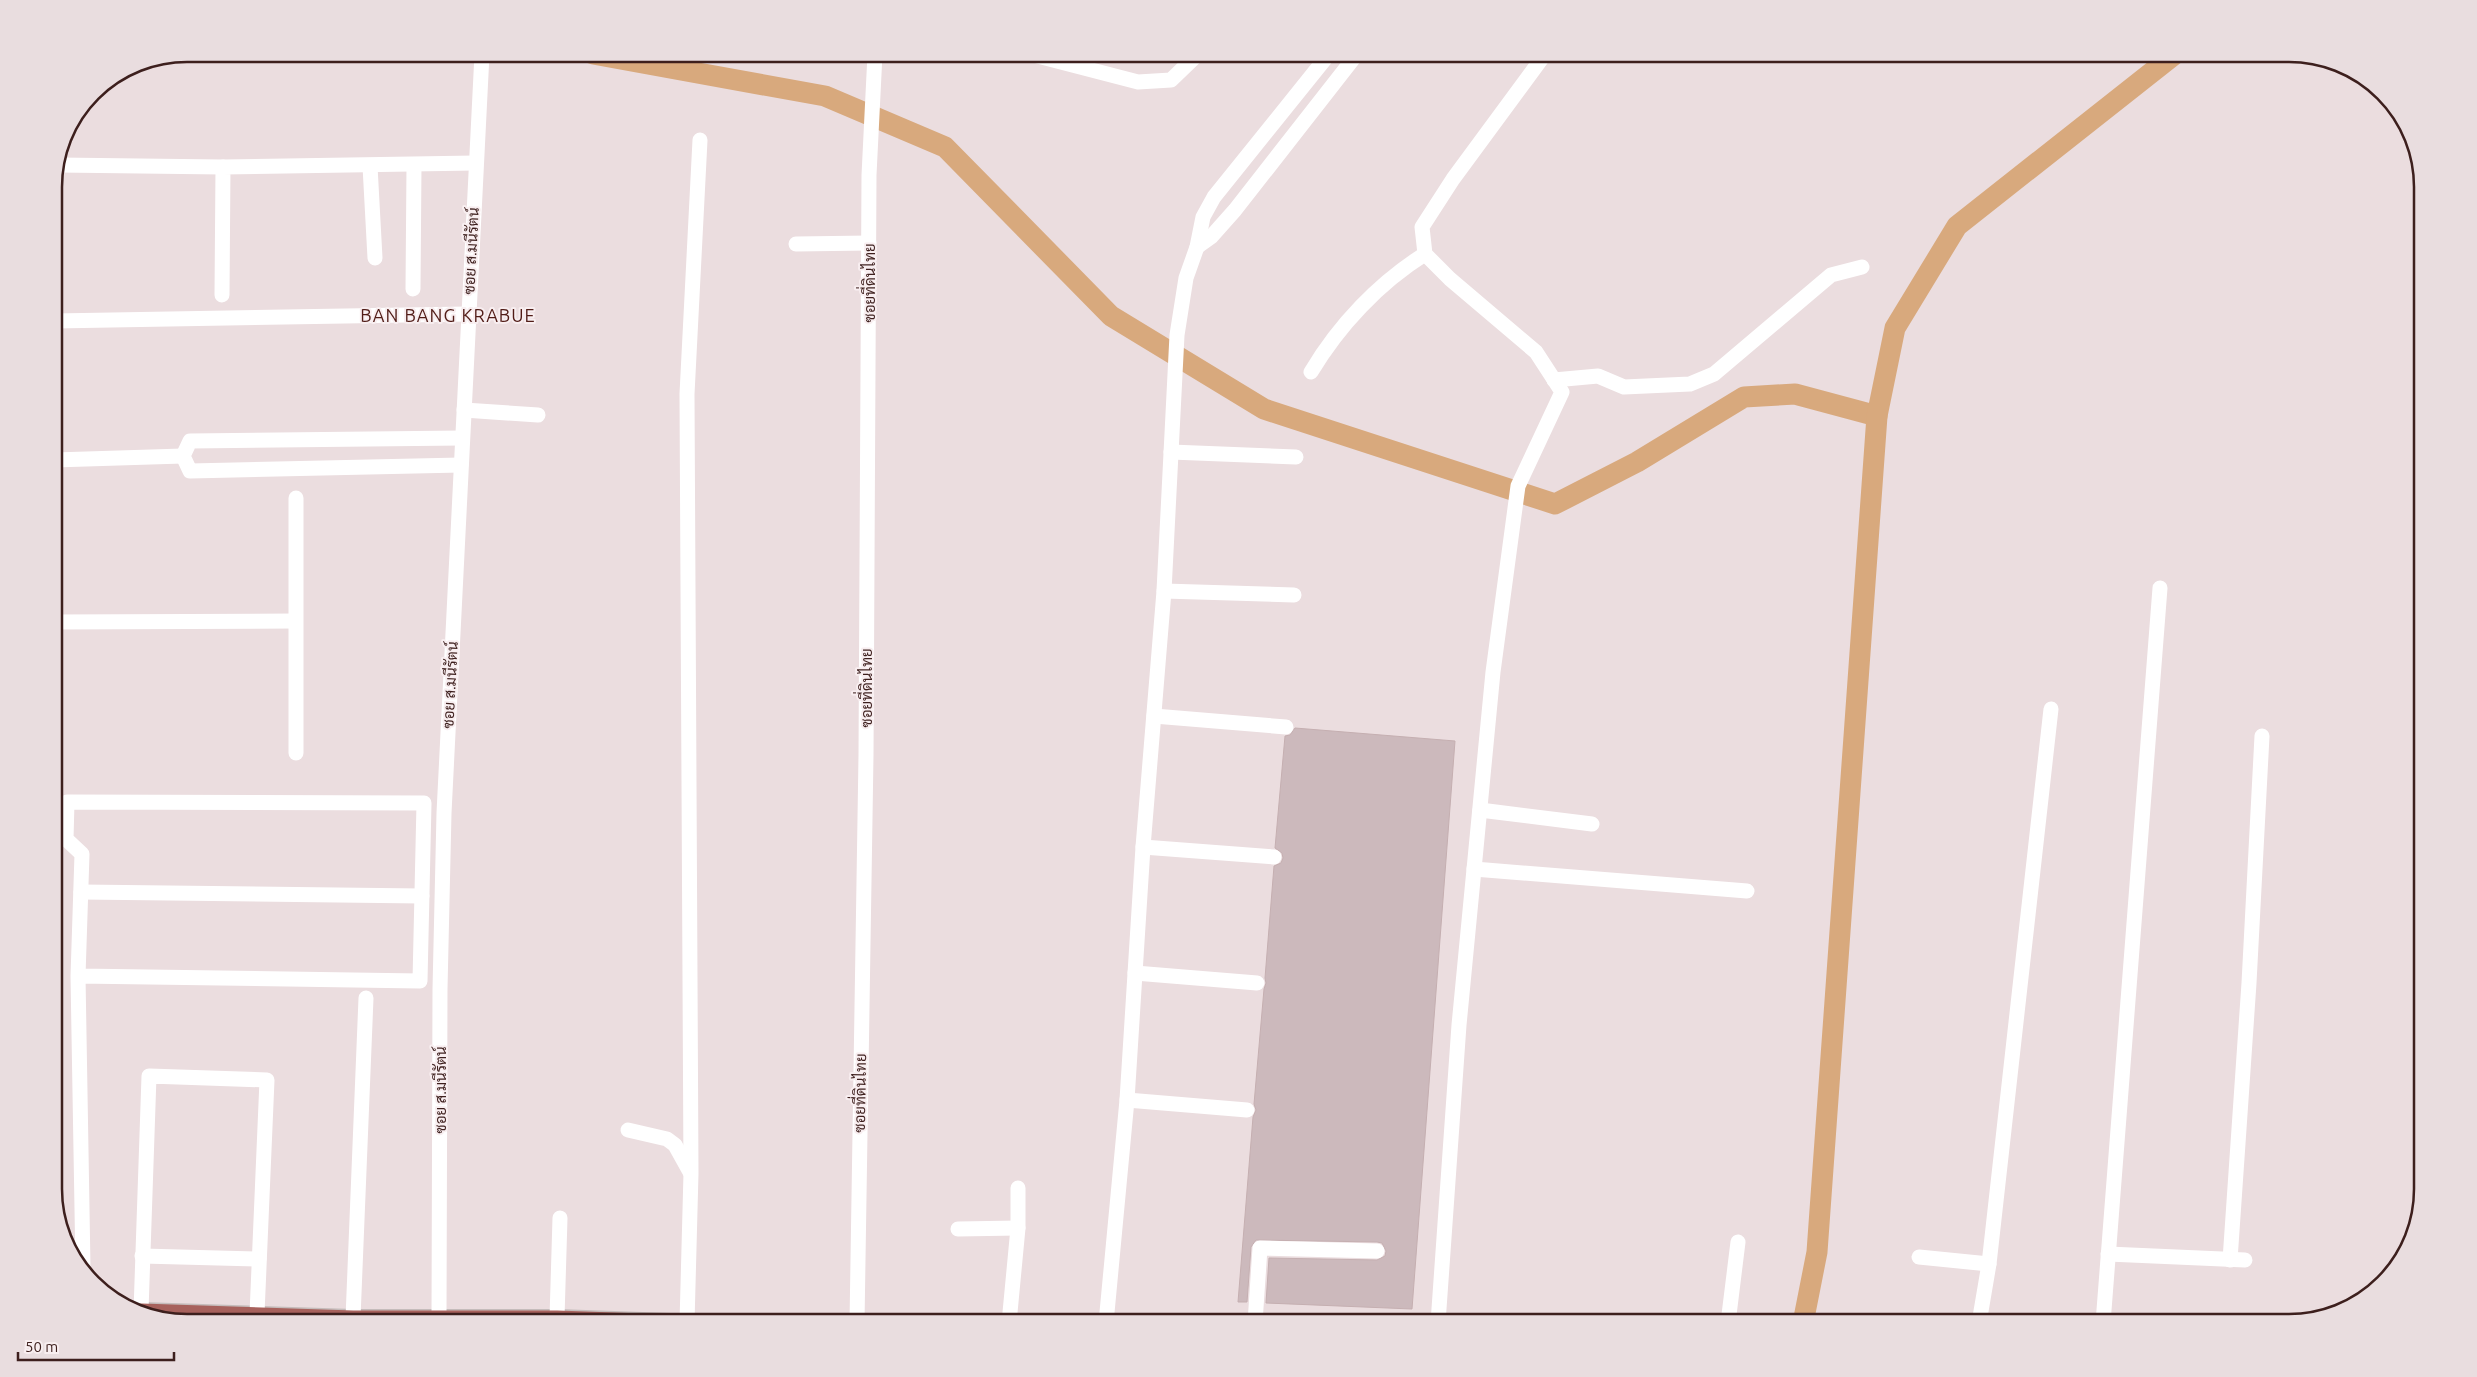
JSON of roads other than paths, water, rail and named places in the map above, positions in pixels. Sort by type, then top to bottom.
[{"type":"main road","points":[[163,1312],[257,1314]]},
{"type":"street","name":"ซอย ส.มนีรัตน์","points":[[440,1314],[442,906],[467,314],[481,62]]},
{"type":"street","name":"ซอยที่ดินไทย","points":[[857,1314],[866,755],[869,243],[875,62]]},
{"type":"street","points":[[1061,62],[1138,82],[1172,80],[1190,62]]},
{"type":"street","points":[[1107,1314],[1127,1100],[1143,847],[1164,591],[1177,335],[1186,278],[1198,246],[1203,217],[1214,197],[1323,62]]},
{"type":"street","points":[[1198,246],[1211,237],[1236,210],[1351,62]]},
{"type":"street","points":[[1439,1314],[1459,1025],[1493,672],[1518,486],[1562,392],[1536,352],[1450,279],[1425,254],[1422,227],[1454,179],[1539,62]]},
{"type":"street","points":[[1305,84],[1324,96]]},
{"type":"street","points":[[687,1314],[691,1173],[688,394],[700,140]]},
{"type":"street","points":[[65,165],[223,167],[475,163]]},
{"type":"street","points":[[413,288],[414,165]]},
{"type":"street","points":[[370,166],[375,258]]},
{"type":"street","points":[[222,295],[223,167]]},
{"type":"street","points":[[796,244],[869,243]]},
{"type":"street","points":[[1311,372],[1324,349],[1362,305],[1397,272],[1425,254]]},
{"type":"street","points":[[1554,380],[1598,376],[1624,387],[1690,384],[1714,374],[1831,275],[1862,267]]},
{"type":"street","points":[[63,321],[467,314]]},
{"type":"street","points":[[464,410],[538,415]]},
{"type":"street","points":[[183,456],[190,441],[462,438]]},
{"type":"street","points":[[1171,452],[1296,457]]},
{"type":"street","points":[[63,460],[183,456]]},
{"type":"street","points":[[183,456],[190,471],[461,465]]},
{"type":"street","points":[[296,498],[296,753]]},
{"type":"street","points":[[2104,1314],[2160,588]]},
{"type":"street","points":[[1164,591],[1294,595]]},
{"type":"street","points":[[63,622],[295,621]]},
{"type":"street","points":[[1981,1314],[1989,1264],[2050,709]]},
{"type":"street","points":[[1154,716],[1286,727]]},
{"type":"street","points":[[2108,1254],[2237,1260],[2262,736]]},
{"type":"street","points":[[78,976],[420,981],[424,803],[67,802],[66,839],[82,854],[78,976],[83,1258]]},
{"type":"street","points":[[1480,810],[1592,824]]},
{"type":"street","points":[[1143,847],[1274,857]]},
{"type":"street","points":[[1474,869],[1747,891]]},
{"type":"street","points":[[81,892],[422,896]]},
{"type":"street","points":[[1135,974],[1257,983]]},
{"type":"street","points":[[353,1314],[366,998]]},
{"type":"street","points":[[141,1305],[149,1076],[266,1080],[257,1314]]},
{"type":"street","points":[[1127,1100],[1247,1110]]},
{"type":"street","points":[[628,1130],[667,1139],[675,1145],[691,1173]]},
{"type":"street","points":[[1010,1314],[1018,1228],[1018,1188]]},
{"type":"street","points":[[557,1314],[560,1218]]},
{"type":"street","points":[[958,1229],[1018,1228]]},
{"type":"street","points":[[1729,1314],[1738,1242]]},
{"type":"street","points":[[1256,1314],[1260,1248],[1377,1251]]},
{"type":"street","points":[[142,1256],[259,1259]]},
{"type":"street","points":[[1919,1257],[1989,1264]]},
{"type":"waterway","points":[[637,62],[825,96],[945,147],[1111,316],[1264,409],[1555,504],[1637,462],[1744,397],[1795,394],[1877,416]]},
{"type":"waterway","points":[[1805,1314],[1817,1252],[1877,416],[1895,328],[1957,226],[2165,62]]},
{"type":"district","name":"BAN BANG KRABUE","points":[[448,315]]}]
